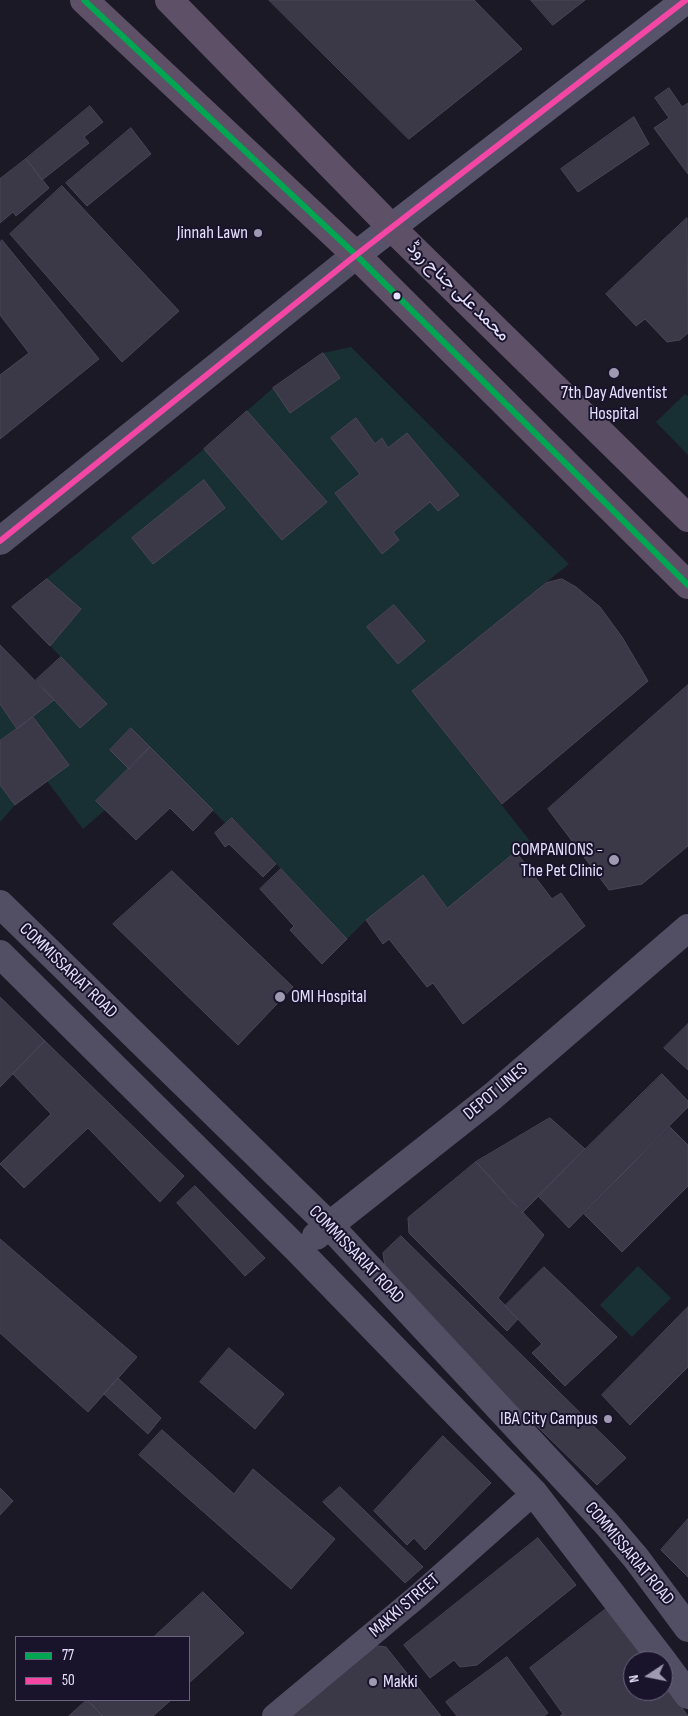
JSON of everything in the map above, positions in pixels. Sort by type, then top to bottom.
[{"type":"highway","points":[[84,0],[356,256],[688,585]]},
{"type":"highway","name":"محمد علی جناح روڈ","points":[[169,0],[392,228],[688,518]]},
{"type":"main road","points":[[356,256],[686,0]]},
{"type":"street","points":[[0,541],[356,256]]},
{"type":"street","name":"COMMISSARIAT ROAD","points":[[0,904],[329,1225],[607,1524],[636,1558],[688,1628]]},
{"type":"street","name":"DEPOT LINES","points":[[298,1250],[494,1096],[688,928]]},
{"type":"street","name":"COMMISSARIAT ROAD","points":[[0,954],[298,1250],[534,1493],[655,1651]]},
{"type":"street","name":"MAKKI STREET","points":[[274,1716],[411,1602],[534,1493]]},
{"type":"street","name":"COMMISSARIAT ROAD","points":[[673,1675],[688,1695]]},
{"type":"green space","points":[[351,347],[569,564],[412,691],[530,841],[447,908],[423,875],[366,920],[347,939],[233,818],[225,823],[131,728],[110,750],[129,769],[105,810],[83,829],[47,781],[68,765],[33,717],[54,700],[80,727],[107,704],[12,607],[204,449],[273,388],[323,353]]},
{"type":"green space","points":[[685,394],[688,396],[688,455],[656,422]]},
{"type":"green space","points":[[0,704],[17,729],[0,741]]},
{"type":"green space","points":[[0,785],[15,805],[0,822]]},
{"type":"green space","points":[[638,1266],[671,1298],[632,1337],[600,1305]]},
{"type":"building","points":[[269,0],[474,0],[522,49],[409,139]]},
{"type":"building","points":[[531,0],[585,0],[553,25]]},
{"type":"building","points":[[669,88],[682,107],[688,103],[688,174],[654,128],[669,118],[655,98]]},
{"type":"building","points":[[90,106],[103,122],[84,137],[89,143],[42,180],[26,159]]},
{"type":"building","points":[[634,117],[649,144],[578,192],[561,169]]},
{"type":"building","points":[[131,128],[151,154],[87,206],[66,183]]},
{"type":"building","points":[[26,159],[49,188],[16,216],[13,212],[0,223],[0,179]]},
{"type":"building","points":[[62,186],[179,311],[122,362],[10,234]]},
{"type":"building","points":[[687,218],[688,333],[680,340],[667,342],[645,319],[636,326],[606,294]]},
{"type":"building","points":[[2,240],[99,359],[0,439],[0,375],[29,353],[0,315],[0,242]]},
{"type":"building","points":[[323,353],[340,378],[290,413],[273,388]]},
{"type":"building","points":[[247,411],[327,502],[282,540],[204,449]]},
{"type":"building","points":[[356,418],[375,444],[382,438],[388,448],[407,433],[459,495],[438,511],[430,502],[393,532],[399,540],[382,554],[335,493],[360,474],[331,438]]},
{"type":"building","points":[[204,480],[225,508],[153,564],[132,538]]},
{"type":"building","points":[[47,579],[81,609],[50,646],[12,607]]},
{"type":"building","points":[[562,579],[576,587],[600,607],[622,637],[648,681],[502,804],[412,691],[546,583]]},
{"type":"building","points":[[394,605],[425,641],[398,664],[367,627]]},
{"type":"building","points":[[0,645],[54,700],[17,729],[0,704]]},
{"type":"building","points":[[61,657],[107,704],[80,728],[36,680]]},
{"type":"building","points":[[688,685],[688,846],[642,884],[609,890],[548,809]]},
{"type":"building","points":[[33,717],[69,765],[15,805],[0,785],[0,741]]},
{"type":"building","points":[[131,728],[150,747],[129,769],[110,750]]},
{"type":"building","points":[[150,747],[213,810],[193,831],[170,808],[136,840],[96,801]]},
{"type":"building","points":[[232,818],[276,864],[263,877],[229,844],[225,847],[215,833]]},
{"type":"building","points":[[516,852],[552,899],[561,893],[585,926],[463,1024],[433,983],[427,987],[389,939],[383,944],[366,920],[423,875],[447,908]]},
{"type":"building","points":[[281,869],[347,939],[322,964],[290,930],[294,926],[260,889]]},
{"type":"building","points":[[172,871],[293,987],[238,1045],[113,924]]},
{"type":"building","points":[[0,997],[45,1041],[0,1087]]},
{"type":"building","points":[[688,1024],[688,1070],[664,1048]]},
{"type":"building","points":[[45,1041],[184,1176],[160,1202],[88,1128],[24,1188],[0,1164],[51,1114],[13,1074]]},
{"type":"building","points":[[662,1074],[688,1101],[688,1107],[569,1228],[538,1196]]},
{"type":"building","points":[[550,1118],[585,1149],[522,1213],[476,1162]]},
{"type":"building","points":[[670,1127],[688,1145],[688,1186],[622,1252],[584,1214]]},
{"type":"building","points":[[476,1162],[544,1235],[498,1298],[518,1319],[507,1331],[409,1233],[408,1218]]},
{"type":"building","points":[[195,1186],[265,1258],[245,1276],[177,1203]]},
{"type":"building","points":[[401,1236],[626,1458],[597,1485],[387,1279],[383,1253]]},
{"type":"building","points":[[0,1239],[137,1357],[88,1412],[0,1333]]},
{"type":"building","points":[[544,1267],[617,1337],[565,1386],[532,1353],[542,1344],[505,1306]]},
{"type":"building","points":[[688,1307],[688,1367],[630,1425],[602,1395]]},
{"type":"building","points":[[229,1348],[284,1394],[255,1429],[200,1382]]},
{"type":"building","points":[[118,1378],[161,1418],[148,1434],[104,1394]]},
{"type":"building","points":[[162,1430],[234,1494],[253,1469],[335,1539],[291,1589],[139,1455]]},
{"type":"building","points":[[443,1436],[491,1483],[425,1550],[414,1538],[407,1545],[374,1511]]},
{"type":"building","points":[[340,1487],[423,1567],[405,1583],[323,1502]]},
{"type":"building","points":[[0,1488],[13,1501],[0,1515]]},
{"type":"building","points":[[688,1519],[688,1577],[661,1550]]},
{"type":"building","points":[[538,1538],[576,1585],[477,1665],[460,1667],[454,1660],[430,1678],[404,1645]]},
{"type":"building","points":[[203,1592],[244,1633],[190,1682],[190,1636],[155,1636]]},
{"type":"building","points":[[606,1609],[639,1651],[623,1651],[623,1701],[673,1701],[673,1696],[688,1716],[560,1716],[563,1714],[530,1668]]},
{"type":"building","name":"Makki","points":[[377,1646],[386,1647],[441,1716],[290,1716]]},
{"type":"building","points":[[507,1657],[548,1713],[544,1716],[457,1716],[446,1702]]},
{"type":"building","points":[[88,1701],[103,1716],[69,1716]]},
{"type":"building","points":[[90,1701],[170,1701],[153,1716],[103,1716]]},
{"type":"transit line","name":"77","points":[[84,0],[356,255],[688,585]]},
{"type":"transit line","name":"50","points":[[0,541],[356,255],[686,0]]},
{"type":"place","name":"Jinnah Lawn","points":[[258,233]]},
{"type":"place","name":"7th Day Adventist Hospital","points":[[614,373]]},
{"type":"place","name":"COMPANIONS - The Pet Clinic","points":[[614,860]]},
{"type":"place","name":"OMI Hospital","points":[[280,997]]},
{"type":"place","name":"IBA City Campus","points":[[608,1419]]},
{"type":"place","name":"Makki","points":[[373,1682]]}]
